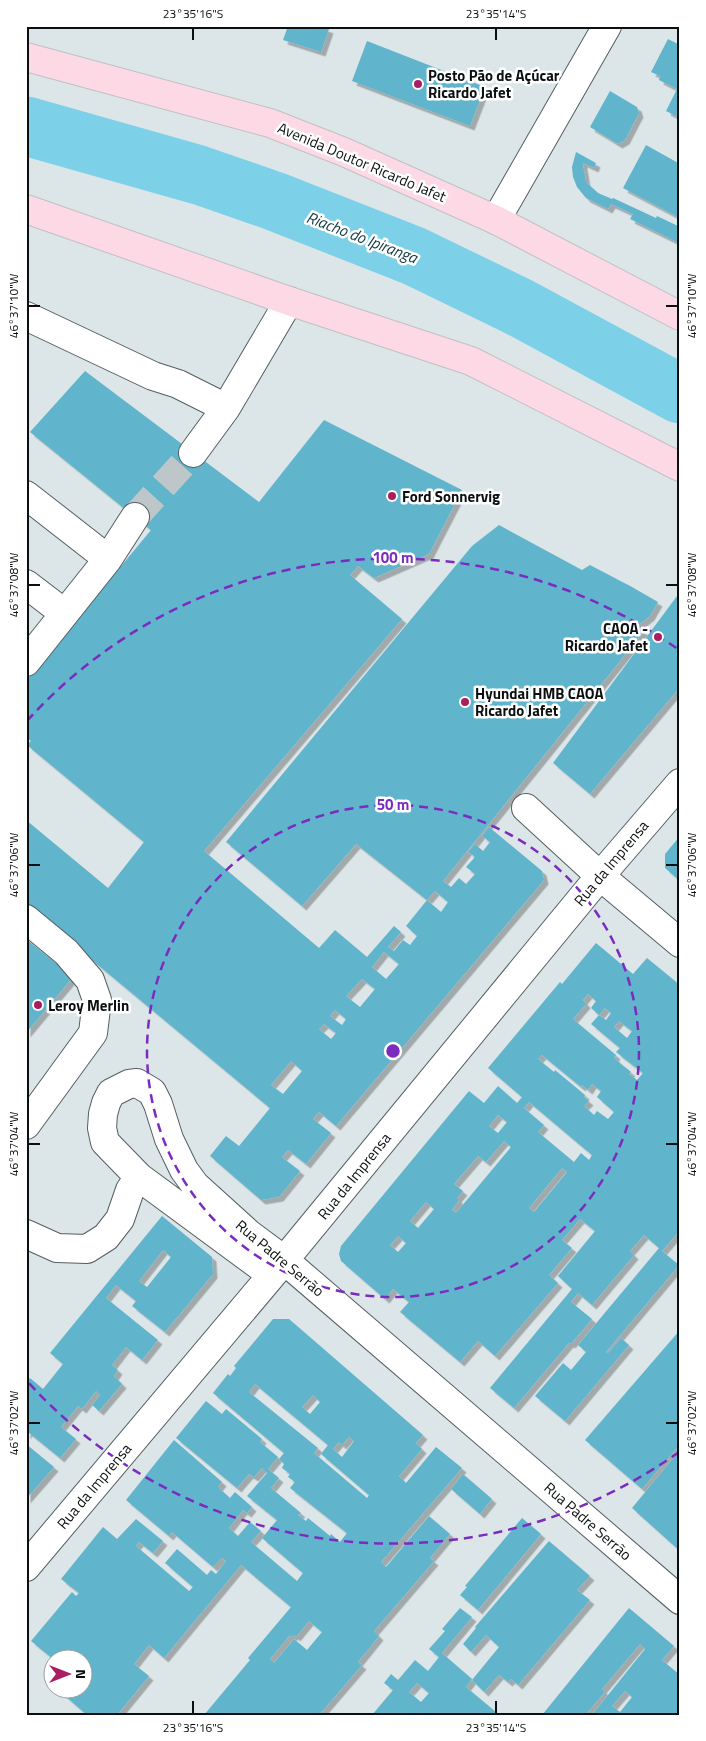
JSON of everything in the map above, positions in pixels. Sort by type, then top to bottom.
[{"type":"main road","name":"Avenida Doutor Ricardo Jafet","points":[[26,57],[270,123],[344,152],[496,220],[680,316]]},
{"type":"main road","points":[[26,210],[289,301],[471,361],[680,468]]},
{"type":"street","points":[[496,220],[607,26]]},
{"type":"street","points":[[193,452],[226,408],[289,301]]},
{"type":"street","points":[[26,316],[153,376],[178,384],[226,408]]},
{"type":"street","points":[[26,494],[108,559]]},
{"type":"street","points":[[26,662],[108,559],[135,517]]},
{"type":"street","points":[[26,584],[64,613]]},
{"type":"street","name":"Rua da Imprensa","points":[[26,1567],[278,1268],[600,876],[680,783]]},
{"type":"street","points":[[526,808],[600,876],[680,943]]},
{"type":"street","points":[[26,919],[66,952],[90,980],[97,1000],[93,1033],[26,1124]]},
{"type":"street","name":"Rua Padre Serrão","points":[[278,1268],[249,1234],[195,1185],[184,1170],[169,1139],[158,1104],[152,1092],[137,1083],[129,1084],[111,1094],[106,1102],[102,1128],[105,1142],[139,1177],[278,1268],[680,1600]]},
{"type":"street","points":[[26,1234],[57,1248],[87,1249],[106,1237],[120,1219],[130,1190],[139,1177]]},
{"type":"building","points":[[288,26],[321,26],[329,29],[321,52],[283,40]]},
{"type":"building","points":[[668,39],[680,45],[680,118],[666,111],[677,89],[659,80],[660,76],[651,72]]},
{"type":"building","name":"Posto Pão de Açúcar Ricardo Jafet","points":[[367,41],[485,87],[470,126],[352,81]]},
{"type":"building","points":[[610,91],[637,107],[639,113],[625,140],[618,144],[590,127]]},
{"type":"building","points":[[646,145],[680,164],[680,218],[623,188]]},
{"type":"building","points":[[576,152],[596,163],[594,168],[583,163],[583,165],[586,182],[598,193],[680,227],[677,242],[630,219],[633,214],[611,204],[608,209],[586,198],[577,187],[573,177],[572,167]]},
{"type":"building","points":[[85,371],[259,502],[324,420],[462,490],[429,554],[374,578],[358,566],[350,575],[402,619],[204,851],[319,948],[335,930],[367,957],[394,926],[401,932],[388,947],[394,951],[403,940],[410,945],[417,936],[406,926],[427,900],[356,844],[302,906],[226,842],[472,546],[499,525],[582,570],[590,565],[658,602],[650,616],[636,627],[644,631],[443,881],[451,887],[459,878],[466,884],[475,874],[466,867],[475,857],[468,852],[475,844],[483,851],[490,842],[482,836],[489,827],[542,871],[544,880],[336,1126],[319,1112],[317,1114],[313,1119],[331,1133],[306,1164],[288,1150],[282,1157],[300,1171],[279,1197],[261,1200],[210,1156],[226,1136],[239,1146],[270,1108],[26,905],[26,820],[108,888],[144,842],[27,745],[31,741],[26,737],[26,681],[151,530],[30,432]],"holes":[[[435,891],[448,902],[441,912],[427,900]],[[384,952],[399,964],[386,979],[372,967]],[[362,979],[375,989],[360,1007],[346,996]],[[335,1010],[346,1019],[342,1025],[330,1016]],[[324,1024],[336,1033],[331,1039],[319,1029]],[[291,1061],[302,1071],[283,1094],[271,1085]]]},
{"type":"building","points":[[680,592],[680,687],[590,794],[553,763]]},
{"type":"building","points":[[680,836],[680,881],[665,868],[665,854]]},
{"type":"building","name":"Leroy Merlin","points":[[26,939],[73,977],[26,1033]]},
{"type":"building","points":[[596,943],[633,974],[647,958],[680,985],[680,1230],[662,1251],[679,1265],[606,1352],[608,1353],[621,1338],[629,1345],[565,1421],[535,1396],[563,1363],[571,1370],[586,1352],[578,1345],[659,1248],[644,1235],[630,1251],[634,1255],[592,1305],[578,1293],[571,1302],[592,1319],[514,1408],[490,1388],[572,1289],[558,1276],[595,1231],[580,1219],[562,1240],[572,1248],[549,1275],[558,1283],[495,1356],[478,1341],[460,1362],[400,1312],[409,1302],[393,1289],[385,1299],[341,1261],[339,1254],[341,1246],[469,1091],[484,1103],[498,1086],[517,1103],[522,1097],[488,1068],[560,982],[562,984]],"holes":[[[588,994],[596,1001],[591,1008],[599,1015],[591,1024],[620,1048],[616,1052],[643,1073],[637,1080],[629,1074],[631,1072],[614,1058],[616,1055],[573,1019],[586,1004],[583,1000]],[[605,1008],[611,1013],[606,1020],[599,1015]],[[619,1021],[632,1031],[627,1038],[614,1027]],[[542,1055],[581,1087],[582,1085],[588,1090],[592,1084],[601,1091],[597,1097],[614,1112],[608,1119],[597,1111],[594,1115],[584,1106],[589,1101],[584,1097],[585,1095],[555,1070],[554,1072],[538,1059]],[[529,1102],[592,1155],[589,1160],[581,1153],[574,1162],[538,1132],[544,1125],[524,1108]],[[498,1115],[507,1122],[498,1133],[489,1126]],[[504,1141],[511,1147],[456,1213],[452,1210],[459,1200],[457,1198],[463,1191],[454,1184],[478,1156],[486,1162]],[[562,1168],[567,1172],[534,1212],[529,1208]],[[426,1202],[434,1209],[418,1228],[410,1221]],[[398,1236],[406,1243],[398,1252],[390,1245]]]},
{"type":"building","points":[[162,1216],[212,1257],[213,1274],[165,1332],[132,1306],[136,1301],[116,1285],[106,1298],[158,1340],[142,1360],[126,1347],[112,1365],[118,1370],[114,1376],[122,1384],[99,1411],[92,1405],[100,1395],[96,1391],[82,1409],[78,1406],[61,1427],[76,1439],[60,1458],[28,1432],[26,1435],[26,1382],[30,1378],[43,1389],[63,1364],[50,1353]],"holes":[[[163,1250],[171,1257],[147,1287],[139,1281]]]},
{"type":"building","points":[[273,1319],[289,1319],[423,1435],[416,1443],[422,1449],[399,1476],[406,1483],[436,1447],[462,1468],[381,1562],[386,1567],[429,1516],[450,1534],[430,1558],[434,1561],[374,1631],[379,1636],[358,1662],[362,1665],[319,1715],[204,1715],[291,1607],[241,1565],[164,1658],[149,1645],[134,1664],[149,1676],[117,1715],[87,1715],[67,1698],[92,1698],[92,1648],[42,1648],[42,1650],[31,1641],[72,1592],[76,1596],[79,1593],[61,1579],[103,1527],[117,1539],[136,1519],[163,1541],[153,1553],[139,1542],[136,1546],[189,1591],[193,1587],[165,1563],[177,1549],[207,1575],[211,1570],[216,1574],[226,1561],[222,1558],[213,1567],[172,1532],[169,1536],[126,1500],[174,1440],[222,1482],[218,1487],[230,1498],[235,1492],[252,1507],[247,1513],[243,1510],[229,1528],[238,1536],[250,1522],[261,1531],[251,1542],[297,1581],[303,1573],[262,1538],[277,1520],[247,1496],[267,1473],[262,1468],[254,1477],[249,1474],[237,1488],[176,1438],[206,1401],[222,1414],[226,1409],[262,1439],[260,1442],[278,1457],[268,1469],[279,1478],[271,1488],[301,1513],[298,1515],[306,1521],[308,1518],[340,1542],[347,1533],[290,1488],[295,1482],[288,1477],[290,1474],[282,1468],[284,1464],[279,1459],[284,1453],[213,1393],[228,1374],[230,1376],[236,1368],[234,1366]],"holes":[[[255,1384],[328,1445],[321,1454],[369,1495],[367,1498],[314,1453],[318,1448],[249,1392]],[[313,1395],[320,1402],[310,1414],[302,1407]],[[349,1437],[354,1441],[342,1457],[333,1449],[339,1442],[342,1445]],[[309,1621],[322,1632],[307,1650],[294,1639],[274,1663],[270,1659],[290,1635],[296,1637]]]},
{"type":"building","points":[[680,1330],[680,1444],[642,1489],[585,1440]]},
{"type":"building","points":[[26,1444],[54,1467],[26,1499]]},
{"type":"building","points":[[680,1450],[680,1551],[632,1508]]},
{"type":"building","points":[[463,1474],[492,1499],[480,1514],[451,1489]]},
{"type":"building","points":[[522,1518],[541,1534],[478,1610],[460,1595],[467,1587],[465,1586]]},
{"type":"building","points":[[549,1541],[590,1576],[577,1590],[590,1600],[518,1685],[511,1679],[508,1682],[499,1675],[484,1692],[472,1680],[499,1647],[486,1635],[471,1652],[463,1644],[475,1627]]},
{"type":"building","points":[[460,1608],[472,1617],[442,1653],[472,1679],[466,1687],[496,1712],[494,1715],[372,1715],[393,1690],[384,1683],[391,1674],[398,1680],[415,1660],[428,1671],[439,1657],[429,1649],[445,1631],[442,1629]],"holes":[[[417,1683],[429,1693],[421,1702],[409,1692]]]},
{"type":"building","points":[[629,1608],[674,1646],[662,1660],[680,1675],[680,1715],[592,1715],[645,1649],[640,1644],[602,1689],[605,1692],[585,1715],[542,1715]],"holes":[[[625,1691],[632,1697],[620,1712],[612,1706]]]},
{"type":"waterway","name":"Riacho do Ipiranga","points":[[26,126],[199,175],[274,201],[414,256],[519,307],[680,394]]},
{"type":"tunnel","points":[[135,517],[193,453]]},
{"type":"place","name":"Posto Pão de Açúcar Ricardo Jafet","points":[[418,84]]},
{"type":"place","name":"Ford Sonnervig","points":[[392,496]]},
{"type":"place","name":"CAOA - Ricardo Jafet","points":[[658,637]]},
{"type":"place","name":"Hyundai HMB CAOA Ricardo Jafet","points":[[465,702]]},
{"type":"place","name":"Leroy Merlin","points":[[38,1005]]}]
